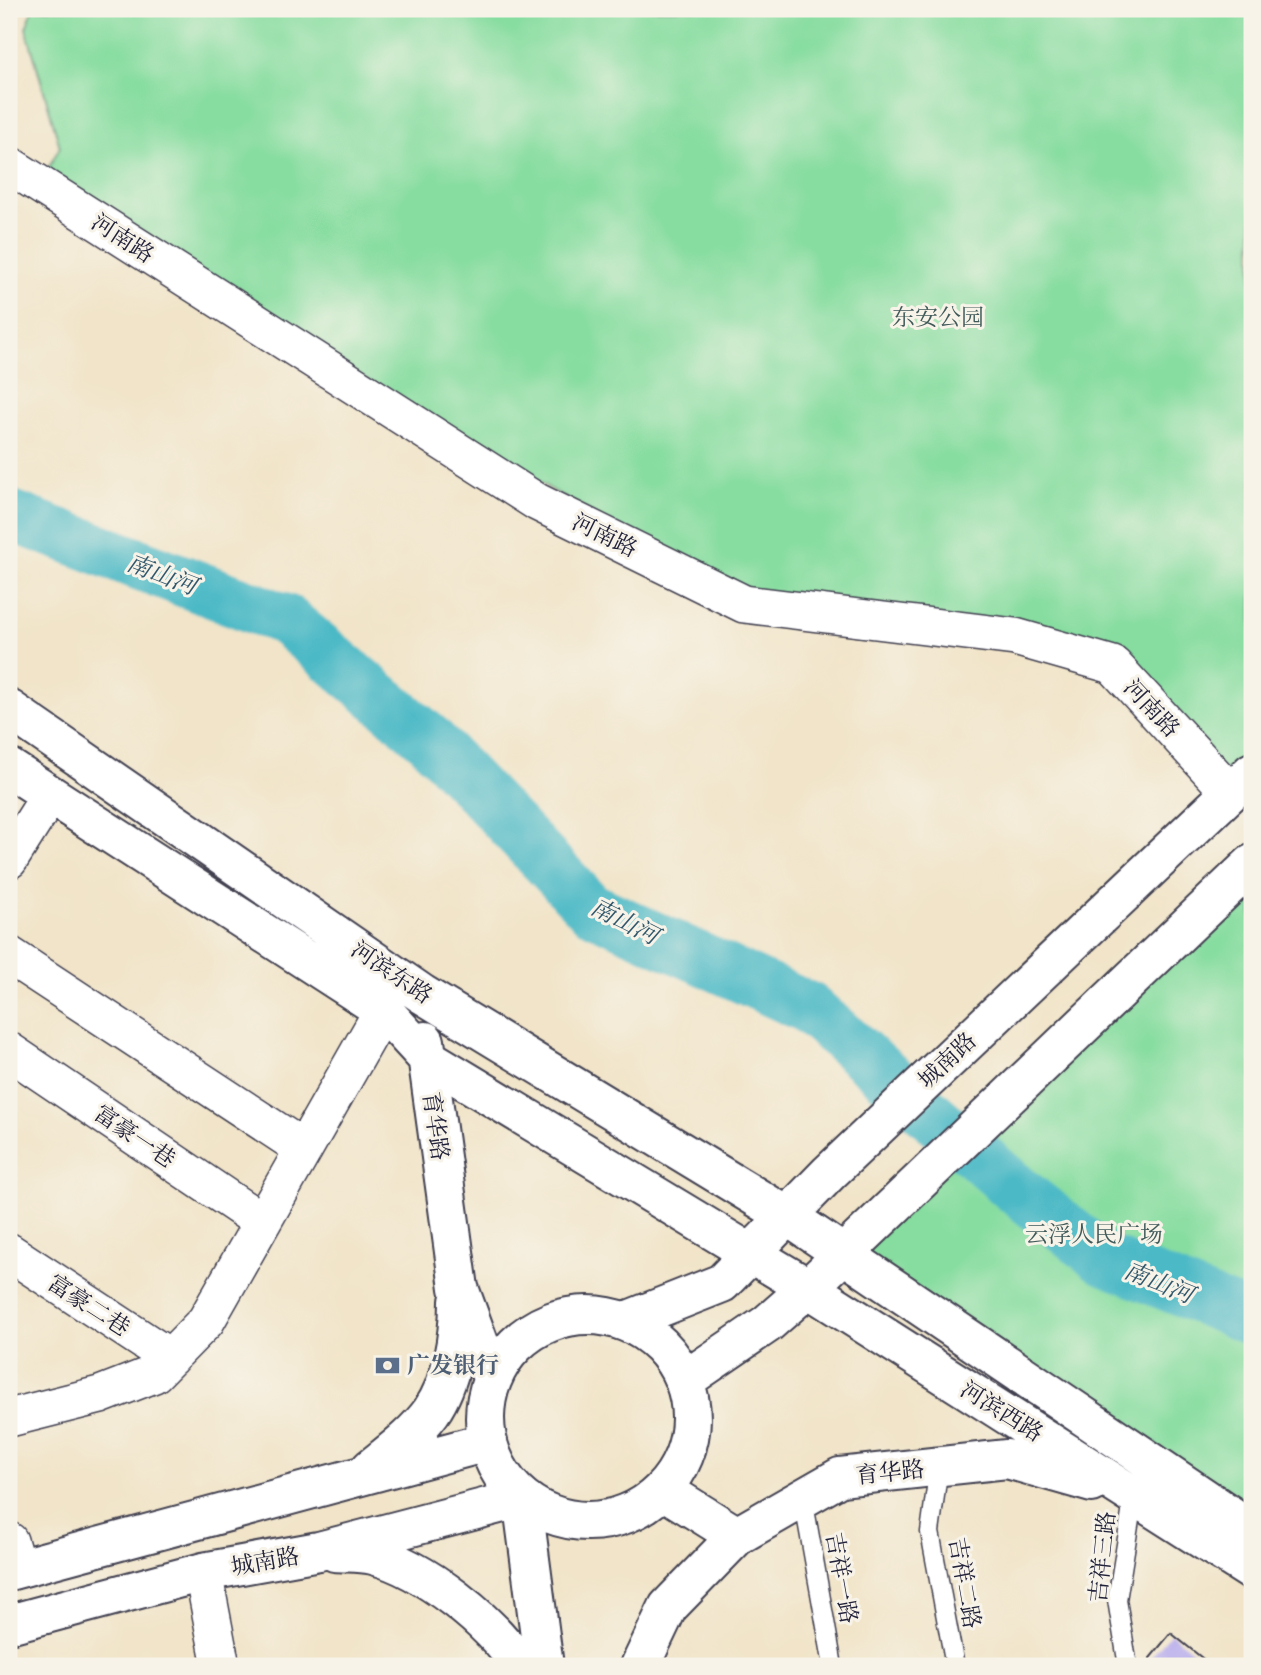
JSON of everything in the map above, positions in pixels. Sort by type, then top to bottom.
[{"type":"main road","name":"河滨东路","points":[[9,709],[422,994],[787,1216]]},
{"type":"main road","name":"河滨东路","points":[[9,768],[383,1010],[426,1057],[751,1253]]},
{"type":"main road","name":"城南路","points":[[625,1321],[722,1283],[829,1172],[1241,782]]},
{"type":"main road","points":[[685,1380],[767,1324],[808,1288],[1252,864]]},
{"type":"main road","name":"育华路","points":[[422,994],[426,1057],[459,1288],[492,1378]]},
{"type":"main road","name":"河滨西路","points":[[787,1216],[1252,1530]]},
{"type":"main road","name":"河滨西路","points":[[751,1253],[1252,1571]]},
{"type":"main road","points":[[363,1475],[403,1443],[432,1410],[447,1376],[459,1331],[459,1288]]},
{"type":"main road","points":[[594,1314],[625,1321],[662,1344],[685,1380],[691,1409],[690,1438],[680,1466],[663,1490],[638,1509],[609,1520],[578,1521],[548,1514],[522,1498],[500,1472],[487,1442],[485,1409],[492,1378],[509,1350],[533,1330],[563,1317],[594,1314]]},
{"type":"main road","points":[[11,1560],[363,1475],[487,1442]]},
{"type":"main road","name":"育华路","points":[[640,1666],[668,1606],[737,1536],[840,1477],[1007,1459],[1134,1495]]},
{"type":"main road","points":[[663,1490],[737,1536]]},
{"type":"main road","name":"城南路","points":[[9,1624],[203,1572],[319,1551],[522,1498]]},
{"type":"main road","points":[[522,1498],[544,1666]]},
{"type":"main road","points":[[319,1551],[372,1555],[430,1580],[509,1648],[520,1666]]},
{"type":"street","name":"河南路","points":[[9,165],[537,502],[744,604],[1015,637],[1113,665],[1241,782]]},
{"type":"street","points":[[9,860],[50,795]]},
{"type":"street","points":[[9,955],[304,1149]]},
{"type":"street","points":[[9,1418],[100,1395],[154,1374],[206,1321],[383,1010]]},
{"type":"street","name":"富豪一巷","points":[[9,1051],[262,1222]]},
{"type":"street","name":"富豪二巷","points":[[9,1252],[170,1358]]},
{"type":"street","points":[[203,1572],[221,1666]]},
{"type":"lane","name":"吉祥二路","points":[[939,1466],[930,1532],[955,1666]]},
{"type":"lane","name":"吉祥三路","points":[[1128,1666],[1117,1600],[1134,1495]]},
{"type":"lane","name":"吉祥一路","points":[[803,1498],[833,1666]]},
{"type":"green space","name":"东安公园","points":[[33,9],[1252,9],[1252,772],[1230,792],[1113,665],[744,604],[39,185],[60,147],[26,28]]},
{"type":"green space","name":"云浮人民广场","points":[[1252,867],[1252,1530],[843,1255]]},
{"type":"building","points":[[1171,1633],[1212,1666],[1151,1666],[1150,1658]]},
{"type":"waterway","name":"南山河","points":[[9,515],[286,620],[429,739],[590,908],[809,1008],[1017,1190],[1104,1259],[1252,1320]]},
{"type":"place","name":"广发银行","points":[[387,1365]]}]
